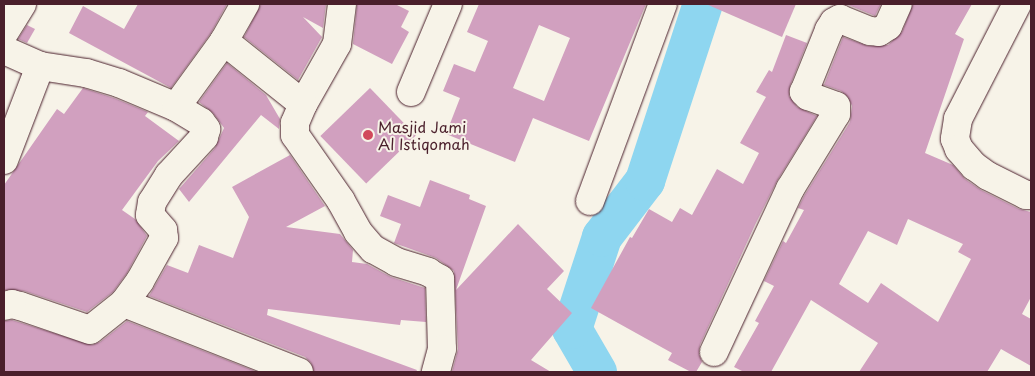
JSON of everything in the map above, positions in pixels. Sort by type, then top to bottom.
[{"type":"street","points":[[4,33],[22,4]]},
{"type":"street","points":[[176,107],[224,40],[245,4]]},
{"type":"street","points":[[342,4],[337,44],[303,104],[295,123],[296,137],[341,201],[366,242],[378,253],[396,262],[428,272],[440,279],[442,348],[436,372]]},
{"type":"street","points":[[411,92],[448,4]]},
{"type":"street","points":[[590,201],[663,4]]},
{"type":"street","points":[[714,352],[790,189],[836,114],[836,106],[808,96],[804,92],[829,30],[834,22],[840,19],[879,32],[888,26],[898,4]]},
{"type":"street","points":[[1016,4],[958,119],[955,139],[958,149],[974,166],[988,176],[1026,195],[1031,195]]},
{"type":"street","points":[[224,40],[303,104]]},
{"type":"street","points":[[4,50],[40,66],[104,78],[176,107],[201,122],[206,129],[204,138],[169,175],[152,202],[150,215],[162,230],[164,238],[140,281],[124,303],[90,330],[20,306],[12,304],[4,306]]},
{"type":"street","points":[[4,160],[40,66]]},
{"type":"street","points":[[124,303],[299,372]]},
{"type":"building","points":[[138,4],[227,4],[211,33],[171,88],[69,33],[83,6],[124,29]]},
{"type":"building","points":[[261,4],[326,4],[323,28],[303,17],[322,37],[298,80],[244,37]]},
{"type":"building","points":[[357,4],[395,4],[409,11],[401,27],[409,32],[392,64],[353,44]]},
{"type":"building","points":[[479,4],[646,4],[589,141],[533,118],[515,162],[446,134],[460,98],[443,91],[454,64],[475,72],[488,41],[467,32]],"holes":[[[539,25],[570,38],[544,101],[513,88]]]},
{"type":"building","points":[[706,4],[796,4],[782,37]]},
{"type":"building","points":[[846,4],[881,4],[875,16]]},
{"type":"building","points":[[913,4],[972,4],[955,34],[964,39],[925,153],[953,165],[965,179],[981,190],[1019,209],[1031,212],[1031,297],[1022,314],[1031,319],[1031,366],[1001,349],[987,372],[859,372],[878,343],[811,300],[771,372],[744,372],[734,367],[759,323],[755,321],[774,286],[764,281],[783,241],[786,243],[804,210],[798,208],[804,196],[850,122],[852,106],[848,97],[841,91],[824,85],[843,37],[868,46],[888,45],[902,32]],"holes":[[[908,219],[963,244],[958,252],[971,259],[938,322],[881,283],[868,303],[839,284],[868,231],[897,245]]]},
{"type":"building","points":[[27,25],[35,29],[27,43],[18,39]]},
{"type":"building","points":[[786,35],[807,43],[790,86],[789,96],[797,107],[817,116],[777,181],[755,225],[700,345],[699,354],[702,362],[696,372],[691,372],[668,360],[672,353],[591,308],[630,237],[632,238],[649,209],[672,222],[680,208],[692,215],[717,169],[743,184],[759,153],[740,143],[766,97],[756,92],[769,70],[772,72]]},
{"type":"building","points":[[227,63],[266,95],[280,119],[279,129],[261,115],[189,202],[179,189],[215,148],[224,128],[213,113],[199,102]]},
{"type":"building","points":[[83,88],[148,112],[145,116],[179,141],[158,161],[122,210],[135,219],[147,236],[127,273],[113,292],[87,312],[24,291],[4,290],[4,185],[57,109],[64,114]]},
{"type":"building","name":"Masjid Jami Al Istiqomah","points":[[370,88],[416,135],[366,183],[320,136]]},
{"type":"building","points":[[290,155],[325,206],[286,227],[340,234],[353,250],[352,262],[367,264],[391,277],[425,288],[426,322],[401,320],[400,325],[268,309],[267,315],[417,370],[416,372],[314,372],[311,363],[305,357],[149,296],[167,265],[188,273],[199,245],[233,258],[249,217],[232,187]]},
{"type":"building","points":[[430,180],[470,195],[469,199],[486,206],[456,290],[518,224],[564,271],[547,289],[572,313],[531,360],[551,372],[452,372],[458,349],[454,271],[436,258],[394,243],[401,224],[380,216],[388,195],[420,207]]},
{"type":"building","points":[[12,320],[92,345],[100,342],[127,321],[257,372],[4,372],[4,321]]},
{"type":"waterway","points":[[597,372],[572,329],[602,237],[645,181],[703,4]]},
{"type":"place","name":"Masjid Jami Al Istiqomah","points":[[368,135]]}]
